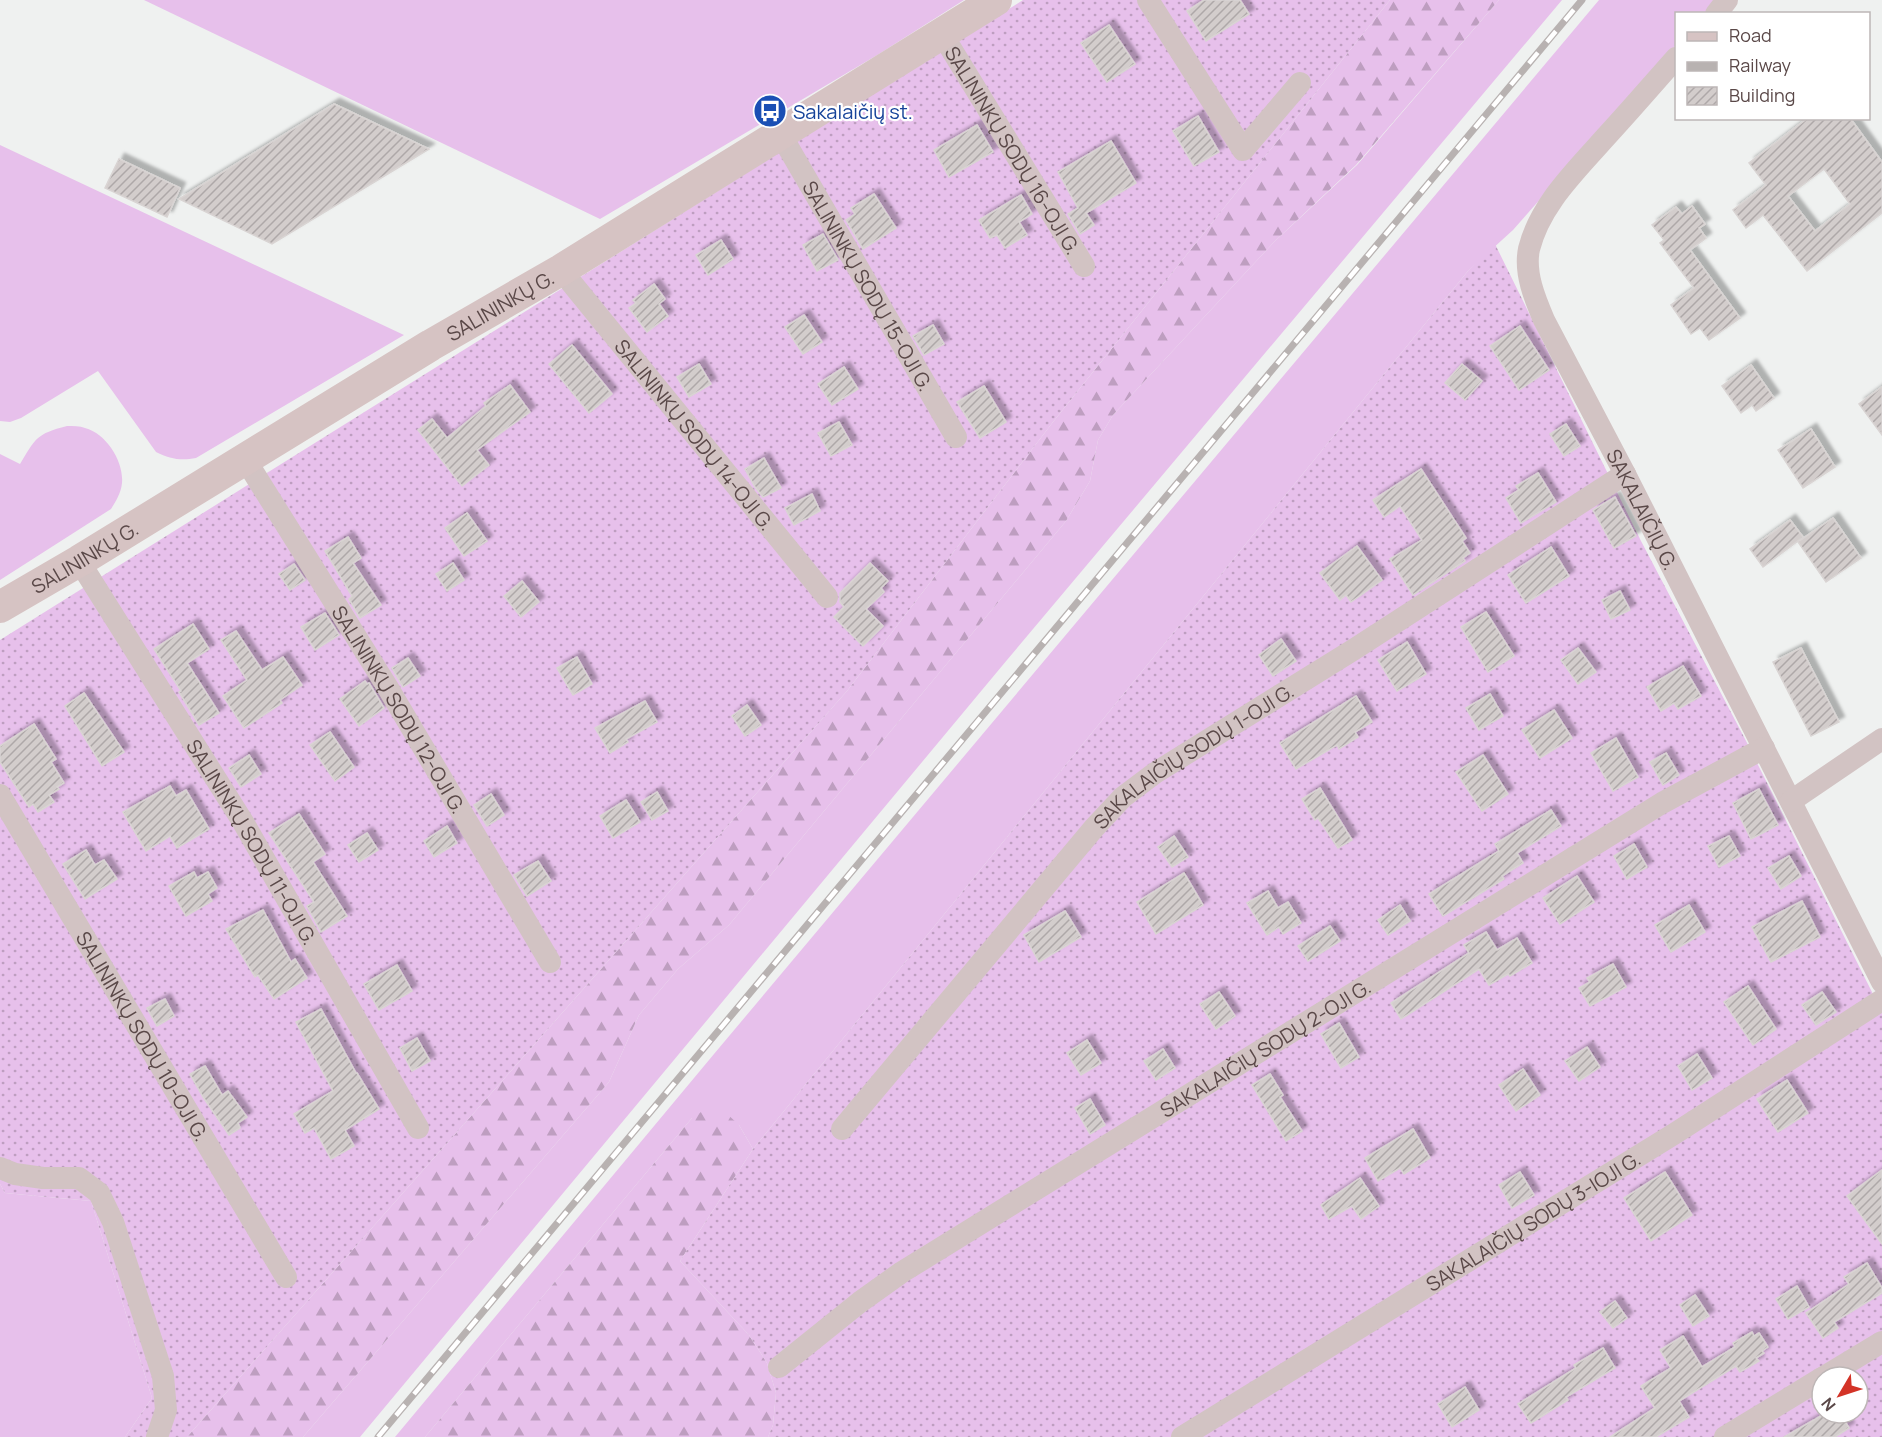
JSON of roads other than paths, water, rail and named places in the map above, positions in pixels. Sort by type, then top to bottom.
[{"type":"main road","name":"SALININKŲ G.","points":[[0,607],[431,345],[561,270],[996,0]]},
{"type":"street","points":[[1148,0],[1243,150],[1300,83]]},
{"type":"street","points":[[1718,12],[1727,0]]},
{"type":"street","name":"SALININKŲ SODŲ 16-OJI G.","points":[[942,34],[1084,266]]},
{"type":"street","name":"SAKALAIČIŲ G.","points":[[1675,60],[1555,194],[1539,220],[1529,250],[1528,265],[1534,296],[1544,320],[1625,474],[1882,982]]},
{"type":"street","name":"SALININKŲ SODŲ 15-OJI G.","points":[[781,135],[956,437]]},
{"type":"street","name":"SALININKŲ SODŲ 14-OJI G.","points":[[561,270],[827,597]]},
{"type":"street","name":"SALININKŲ SODŲ 12-OJI G.","points":[[245,459],[388,688],[550,962]]},
{"type":"street","name":"SAKALAIČIŲ SODŲ 1-OJI G.","points":[[842,1129],[1094,828],[1123,797],[1155,773],[1362,644],[1625,474]]},
{"type":"street","name":"SALININKŲ SODŲ 11-OJI G.","points":[[79,561],[243,822],[418,1128]]},
{"type":"street","points":[[1791,801],[1882,739]]},
{"type":"street","name":"SAKALAIČIŲ SODŲ 2-OJI G.","points":[[779,1367],[860,1302],[902,1272],[1662,803],[1764,748]]},
{"type":"street","name":"SALININKŲ SODŲ 10-OJI G.","points":[[0,795],[285,1277]]},
{"type":"street","name":"SAKALAIČIŲ SODŲ 3-IOJI G.","points":[[1182,1437],[1674,1134],[1882,1000]]},
{"type":"street","points":[[0,1168],[15,1174],[43,1178],[79,1178],[99,1193],[113,1222],[163,1376],[166,1410],[157,1437]]},
{"type":"street","points":[[1844,1365],[1882,1342]]},
{"type":"street","points":[[1725,1437],[1810,1386]]},
{"type":"railway","points":[[378,1437],[1582,0]]},
{"type":"place","name":"Sakalaičių st.","points":[[770,111]]}]
